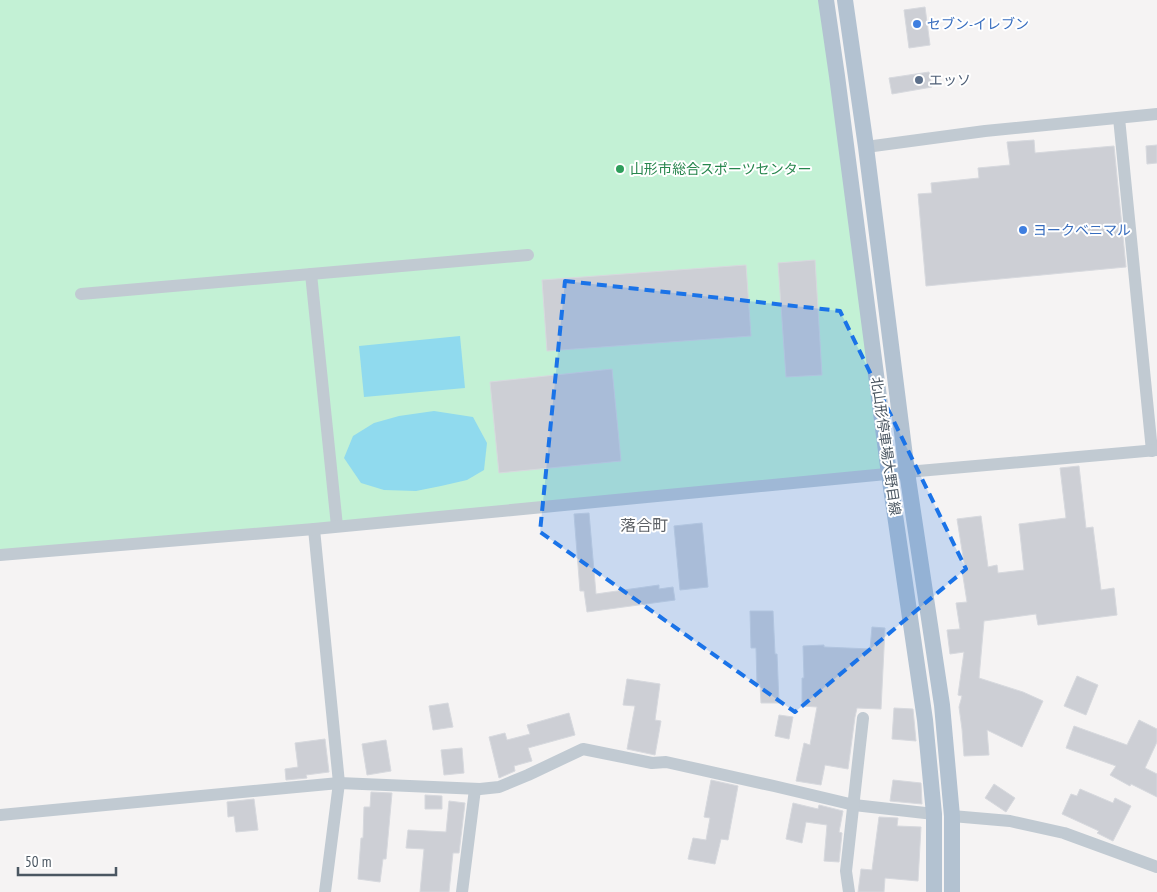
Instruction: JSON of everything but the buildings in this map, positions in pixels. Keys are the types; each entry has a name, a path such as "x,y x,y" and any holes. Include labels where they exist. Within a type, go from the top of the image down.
{"main road":[{"name":"北山形停車場大野目線","path":"826,0 889,474 925,720 934,814 934,892"},
{"name":"北山形停車場大野目線","path":"845,0 866,147 907,472 942,705 952,816 952,892"}],"street":[{"path":"866,147 986,131 1157,114"},
{"path":"0,555 314,529 1154,450 1119,118"},
{"path":"81,294 528,254"},
{"path":"310,274 337,526"},
{"path":"314,529 338,783 325,892"},
{"path":"849,892 846,871 863,718"},
{"path":"0,815 338,783 475,789 499,787 583,749 652,763 666,762 854,805 934,814"},
{"path":"462,892 475,789"},
{"path":"952,816 1010,821 1064,833 1157,867"}],"highlighted area":[{"path":"565,281 840,311 966,569 795,712 540,532"}],"green space":[{"name":"山形市総合スポーツセンター","path":"0,0 826,0 889,474 0,555"}],"water":[{"path":"460,336 465,388 364,397 359,346"},
{"path":"434,411 473,417 487,443 484,470 467,480 416,491 384,490 361,483 344,458 353,436 374,423 399,416"}],"place":[{"name":"セブン-イレブン","path":"917,24"},
{"name":"エッソ","path":"919,80"},
{"name":"山形市総合スポーツセンター","path":"620,169"},
{"name":"ヨークベニマル","path":"1023,230"}],"district":[{"name":"落合町","path":"644,525"}]}
